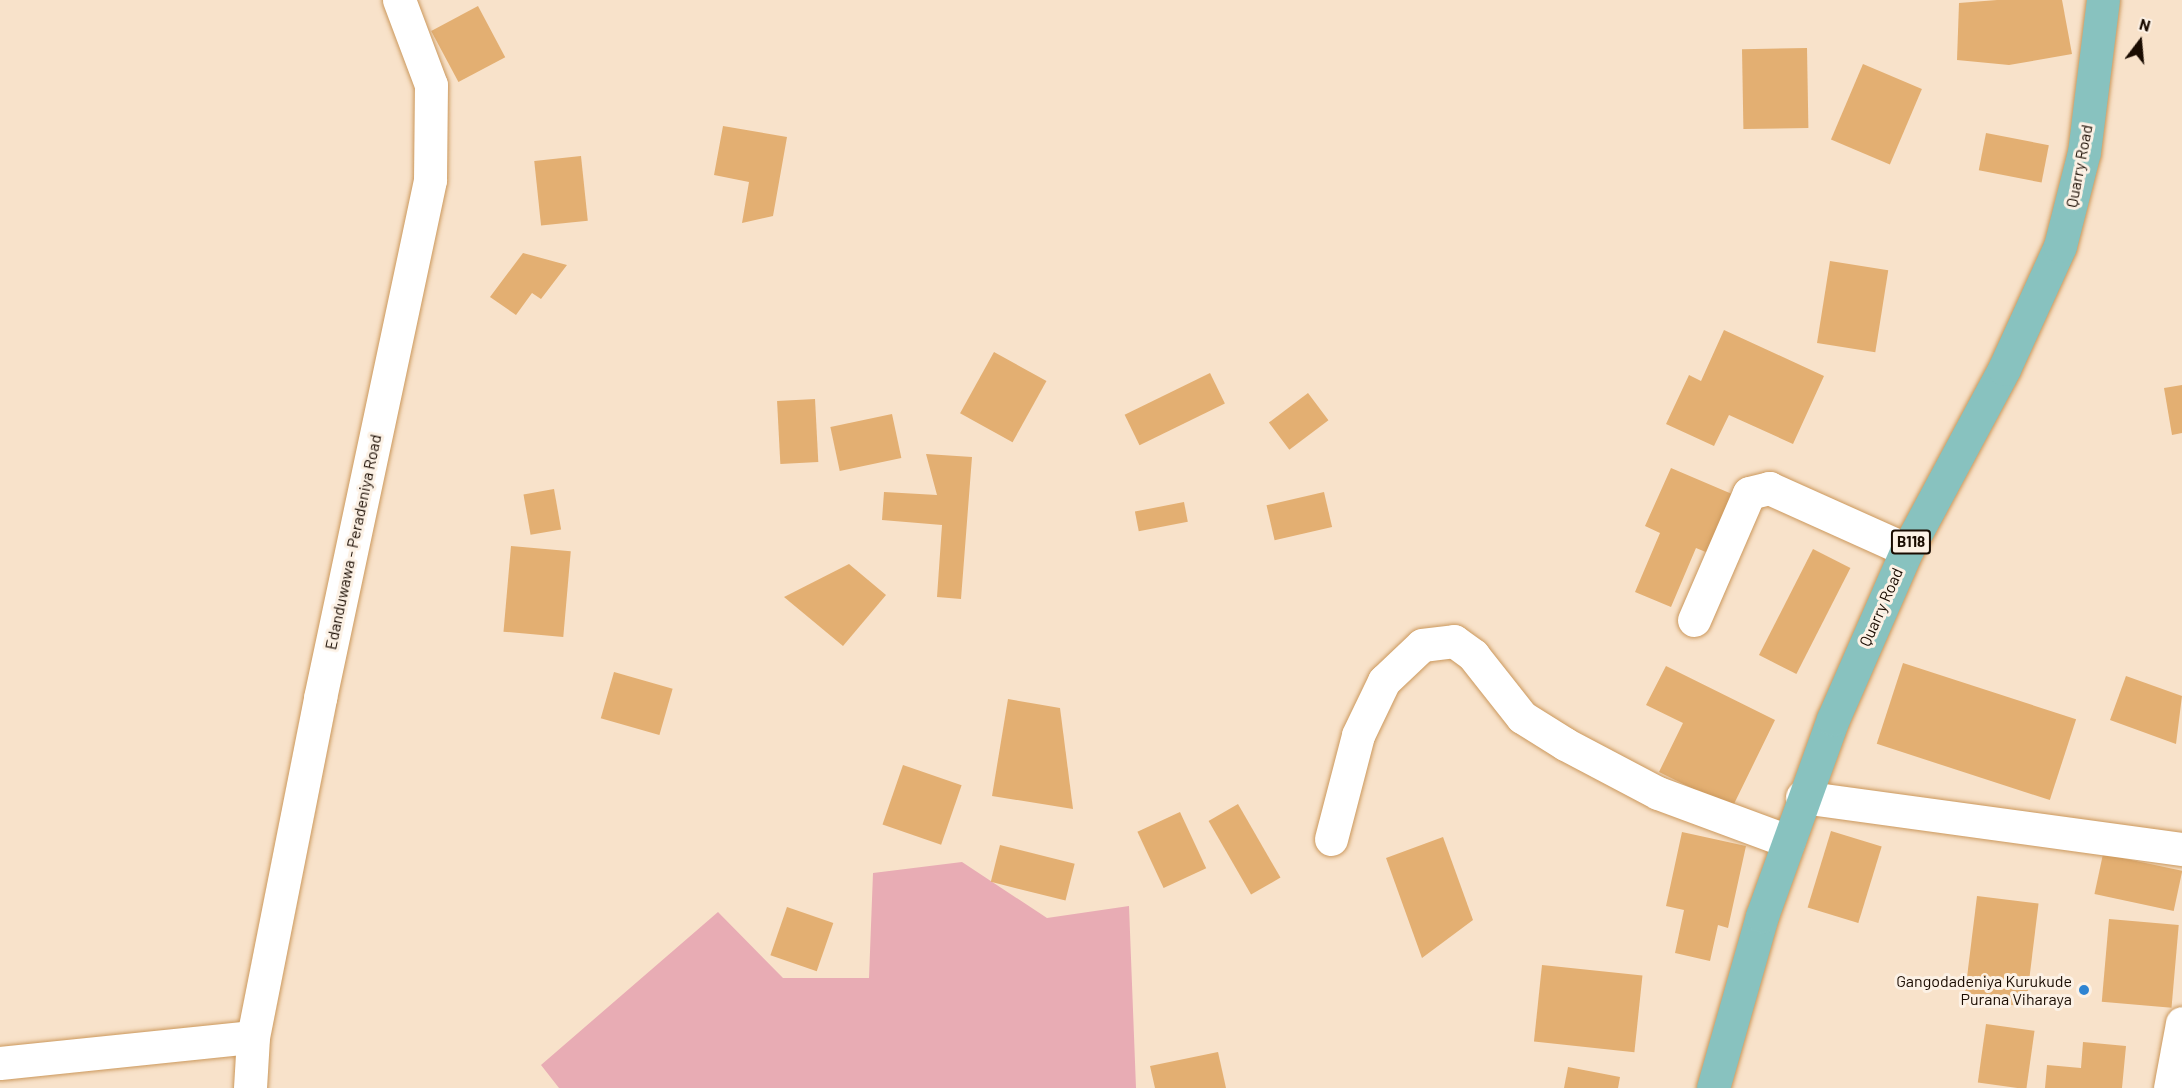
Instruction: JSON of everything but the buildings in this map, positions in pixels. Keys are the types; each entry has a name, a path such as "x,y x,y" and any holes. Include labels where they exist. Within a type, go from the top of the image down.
{"main road":[{"name":"Quarry Road","path":"1713,1088 1802,797 1907,550 2004,369 2060,246 2084,152 2103,0"}],"street":[{"name":"Edanduwawa - Peradeniya Road","path":"250,1088 254,1037 430,180 431,85 399,0"},
{"path":"1694,620 1749,494 1769,488 1907,550"},
{"path":"1331,839 1358,735 1384,681 1422,645 1454,641 1473,655 1522,717 1565,744 1658,793 1788,841"},
{"path":"1802,797 2182,849"},
{"path":"2170,1088 2182,1023"},
{"path":"0,1063 254,1037"}],"shaded area":[{"path":"962,862 1047,918 1129,906 1136,1088 559,1088 541,1065 718,912 783,978 869,978 873,873"}],"place":[{"name":"Gangodadeniya Kurukude Purana Viharaya","path":"2084,990"}]}
